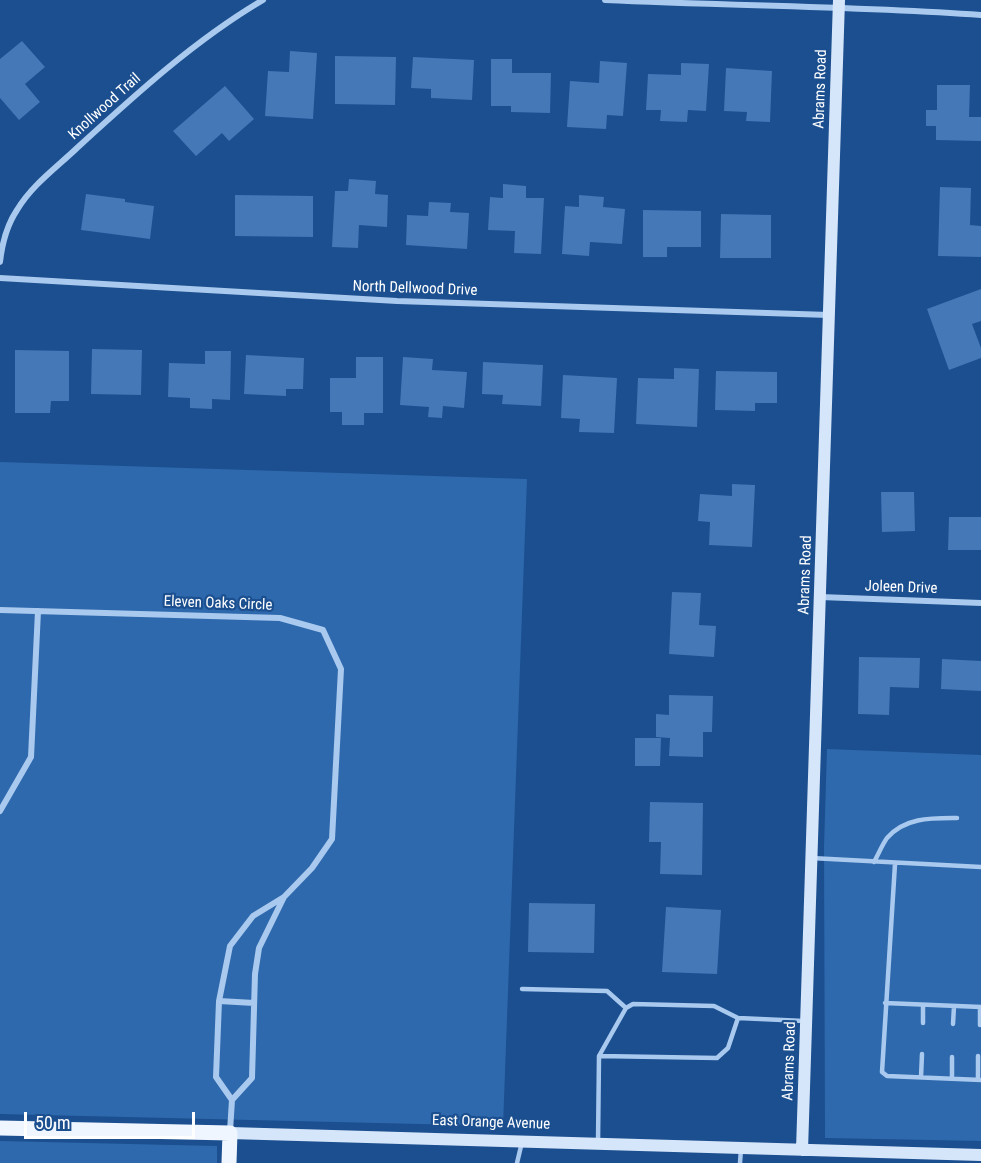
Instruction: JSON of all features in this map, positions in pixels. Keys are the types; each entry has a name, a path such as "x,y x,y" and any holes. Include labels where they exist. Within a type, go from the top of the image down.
{"main road":[{"name":"East Orange Avenue","path":"0,1128 230,1134"},
{"path":"229,1163 230,1134"}],"street":[{"name":"Knollwood Trail","path":"0,262 7,231 17,210 41,180 135,94 234,18 263,0"},
{"path":"605,0 715,6 839,4 981,15"},
{"name":"Abrams Road","path":"802,1150 839,4"},
{"name":"North Dellwood Drive","path":"0,278 397,301 829,315"},
{"name":"Joleen Drive","path":"820,597 981,603"},
{"name":"Eleven Oaks Circle","path":"0,610 280,618 323,630 341,669 332,839 312,868 284,897 253,916 230,946 219,1001 216,1077 232,1100 252,1078 255,974 259,948 284,897"},
{"path":"0,811 31,757 38,611"},
{"path":"219,1001 254,1003"},
{"path":"230,1134 232,1100"},
{"name":"East Orange Avenue","path":"230,1134 981,1155"}],"lane":[{"path":"873,862 887,838 901,827 928,818 957,818"},
{"path":"812,858 981,867"},
{"path":"895,864 882,1072 887,1076 979,1080 978,1056"},
{"path":"522,989 607,991 626,1008"},
{"path":"885,1003 981,1007 980,1025"},
{"path":"598,1144 599,1056 626,1008 633,1004 714,1006 738,1018 806,1021"},
{"path":"923,1005 923,1023"},
{"path":"953,1024 954,1006"},
{"path":"599,1056 717,1058 728,1048 738,1018"},
{"path":"921,1077 922,1054"},
{"path":"952,1057 952,1078"},
{"path":"517,1163 522,1142"},
{"path":"740,1163 741,1149"}],"shaded area":[{"path":"0,462 527,479 503,1126 0,1114"},
{"path":"827,749 981,755 981,1141 825,1138 824,847"},
{"path":"0,1141 217,1146 217,1163 0,1163"}],"building":[{"path":"22,41 45,67 25,84 40,102 19,120 0,98 0,59"},
{"path":"290,51 317,53 313,119 265,116 268,71 289,72"},
{"path":"335,56 396,57 395,105 335,104"},
{"path":"413,57 474,60 472,100 431,98 431,89 411,88"},
{"path":"491,59 512,59 512,73 551,73 550,113 511,112 511,106 491,106"},
{"path":"600,61 627,63 623,116 607,115 606,129 567,127 570,81 599,83"},
{"path":"681,63 709,64 706,111 688,110 687,122 660,121 661,110 646,110 648,74 681,75"},
{"path":"726,68 772,71 770,122 746,121 747,112 724,111"},
{"path":"937,85 970,85 969,117 981,117 981,141 936,140 936,126 926,126 926,110 937,110"},
{"path":"225,86 254,119 229,141 222,133 196,156 173,131"},
{"path":"349,179 376,181 375,194 388,195 387,227 359,225 358,248 332,247 335,191 348,191"},
{"path":"503,184 526,186 526,198 544,198 541,254 514,253 515,231 488,230 490,197 503,198"},
{"path":"940,187 971,188 970,225 981,226 981,257 938,256"},
{"path":"86,194 125,199 125,202 154,206 150,239 81,230"},
{"path":"235,195 313,196 313,237 235,236"},
{"path":"579,195 604,197 603,207 625,209 622,244 590,242 589,256 562,254 565,206 579,207"},
{"path":"429,202 451,203 450,212 469,213 467,249 406,245 407,215 428,216"},
{"path":"643,210 701,211 701,247 667,247 667,257 643,257"},
{"path":"721,214 771,215 771,258 720,258"},
{"path":"981,289 981,321 972,324 981,348 981,358 949,370 927,309"},
{"path":"92,349 142,350 141,395 91,394"},
{"path":"15,350 69,351 69,401 51,401 50,413 15,413"},
{"path":"205,351 231,351 230,400 212,399 212,409 190,408 190,398 168,397 169,363 205,364"},
{"path":"246,355 304,358 303,389 286,389 286,396 244,394"},
{"path":"356,357 383,357 383,413 364,413 364,425 342,425 342,412 330,412 330,378 356,378"},
{"path":"403,357 433,359 432,370 467,372 464,408 443,406 442,418 428,417 429,407 400,405"},
{"path":"483,362 543,365 541,406 502,404 503,395 482,394"},
{"path":"674,368 699,369 697,427 636,424 638,378 674,379"},
{"path":"716,371 777,372 777,403 755,403 755,411 715,410"},
{"path":"563,375 617,378 614,433 579,432 580,419 561,418"},
{"path":"732,484 755,485 752,547 709,545 710,522 698,521 700,494 732,496"},
{"path":"881,492 914,492 915,531 882,532"},
{"path":"949,517 981,517 981,550 948,550"},
{"path":"672,592 701,593 699,625 716,626 714,657 669,654"},
{"path":"859,657 920,658 919,688 890,687 889,715 858,714"},
{"path":"942,659 981,661 981,691 941,689"},
{"path":"669,695 713,696 712,732 703,732 703,757 669,756 670,738 656,737 656,714 669,715"},
{"path":"635,738 661,738 660,766 635,766"},
{"path":"650,802 703,803 702,875 660,874 661,842 649,842"},
{"path":"529,903 595,904 594,953 528,952"},
{"path":"666,907 721,910 717,974 662,972"}]}
